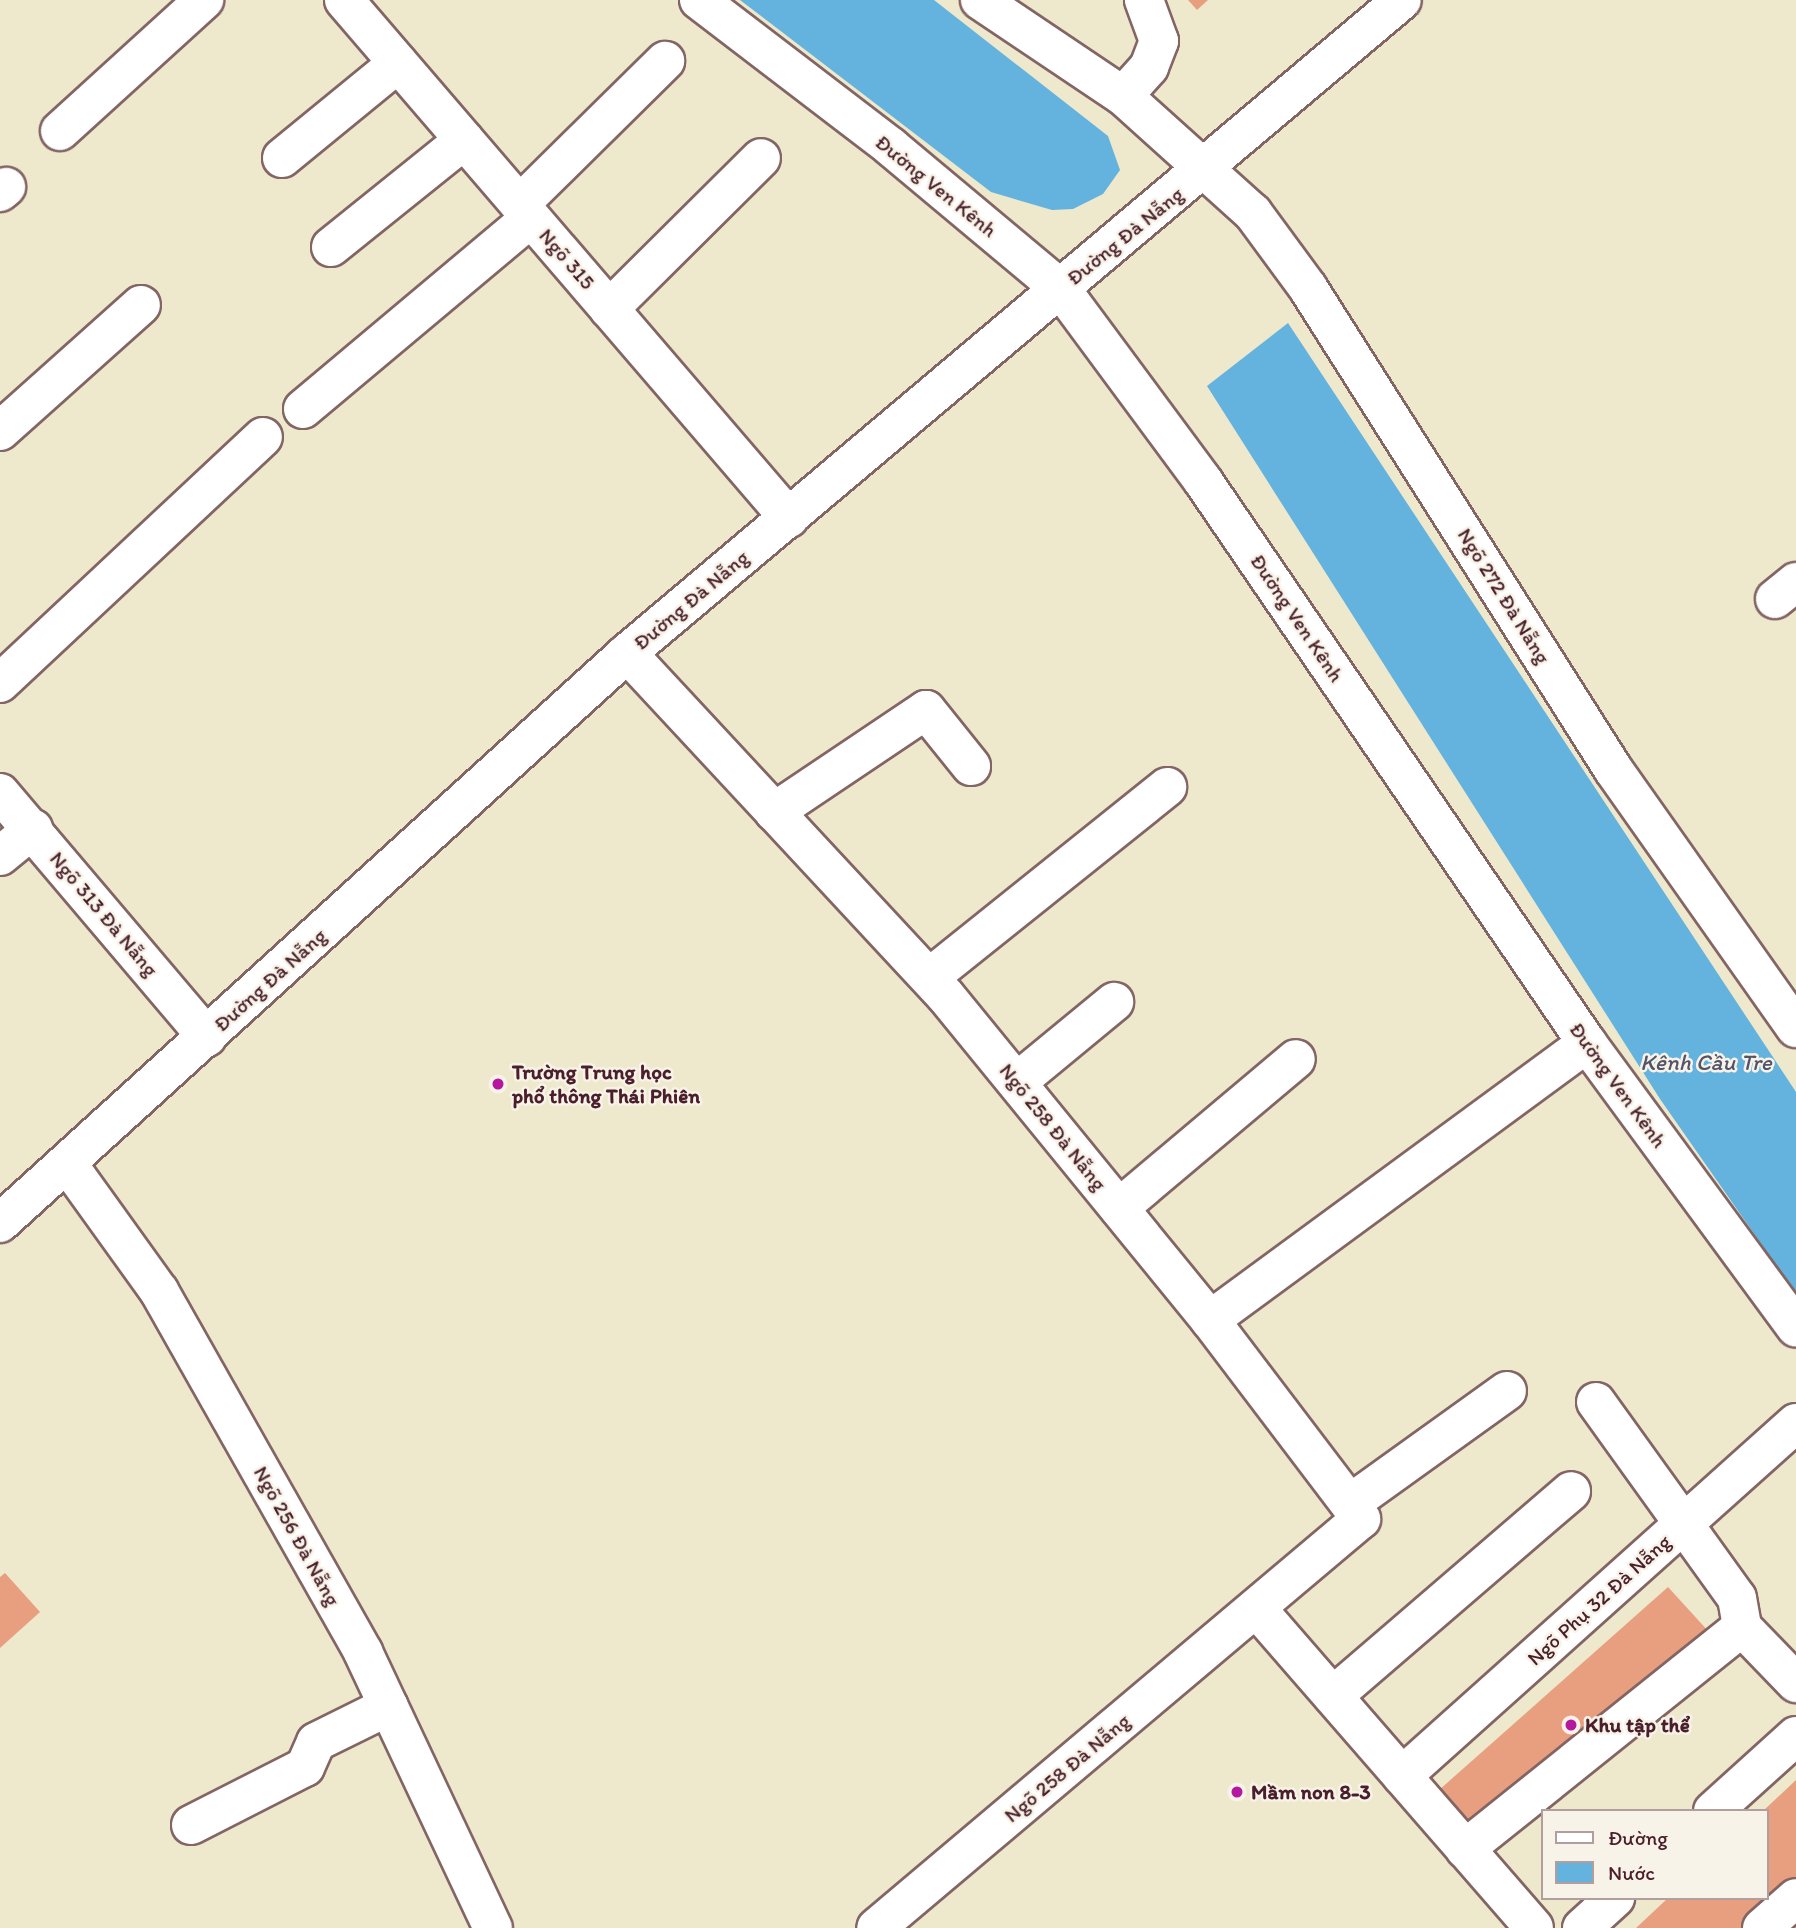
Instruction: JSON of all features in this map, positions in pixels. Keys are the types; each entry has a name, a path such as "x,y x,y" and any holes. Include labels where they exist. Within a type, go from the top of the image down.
{"main road":[{"path":"60,131 204,0"},
{"name":"Ngõ 315","path":"344,0 789,518"},
{"name":"Đường Ven Kênh","path":"699,0 891,147 1064,286 1203,481 1587,1043 1796,1328"},
{"name":"Ngõ 272 Đà Nẵng","path":"980,0 1123,96 1253,213 1308,288 1613,769 1796,1028"},
{"path":"1123,96 1149,66 1159,41 1144,0"},
{"name":"Đường Đà Nẵng","path":"0,1223 627,653 1204,171 1402,0"},
{"path":"303,409 525,211 665,61"},
{"path":"282,158 398,63"},
{"path":"331,247 464,139"},
{"path":"609,309 761,158"},
{"path":"0,431 141,306"},
{"path":"0,683 263,437"},
{"name":"Ngõ 258 Đà Nẵng","path":"627,653 930,977 1210,1320 1361,1519 876,1928"},
{"path":"774,811 926,710 971,766"},
{"path":"930,977 1167,787"},
{"name":"Ngõ 313 Đà Nẵng","path":"0,793 207,1037"},
{"path":"0,856 33,829"},
{"path":"1017,1082 1114,1002"},
{"path":"1210,1320 1587,1043"},
{"path":"1119,1208 1296,1059"},
{"name":"Ngõ 256 Đà Nẵng","path":"67,1163 159,1291 357,1640 493,1928"},
{"path":"1351,1503 1507,1391"},
{"path":"1596,1402 1737,1598 1742,1627 1796,1683"},
{"name":"Ngõ Phụ 32 Đà Nẵng","path":"1402,1776 1796,1423"},
{"path":"1333,1696 1571,1491"},
{"path":"1257,1609 1534,1928"},
{"path":"1465,1849 1742,1627"},
{"path":"191,1825 305,1767 317,1742 388,1706"},
{"path":"1715,1809 1796,1736"},
{"path":"1762,1928 1796,1898"},
{"path":"1582,1928 1613,1900"}],"water":[{"path":"740,0 934,0 1108,136 1120,170 1103,194 1073,209 1052,210 991,192"},
{"name":"Kênh Cầu Tre","path":"1288,323 1796,1092 1796,1294 1660,1099 1207,386"}],"building":[{"path":"1188,0 1208,0 1197,10"},
{"path":"5,1573 40,1612 0,1648 0,1577"},
{"name":"Khu tập thể","path":"1668,1587 1720,1644 1472,1864 1421,1806"},
{"path":"1796,1780 1796,1892 1757,1928 1636,1928 1666,1900 1768,1900 1768,1809 1765,1809"}],"place":[{"name":"Trường Trung học phổ thông Thái Phiên","path":"498,1084"},
{"name":"Khu tập thể","path":"1571,1725"},
{"name":"Mầm non 8-3","path":"1237,1792"}]}
